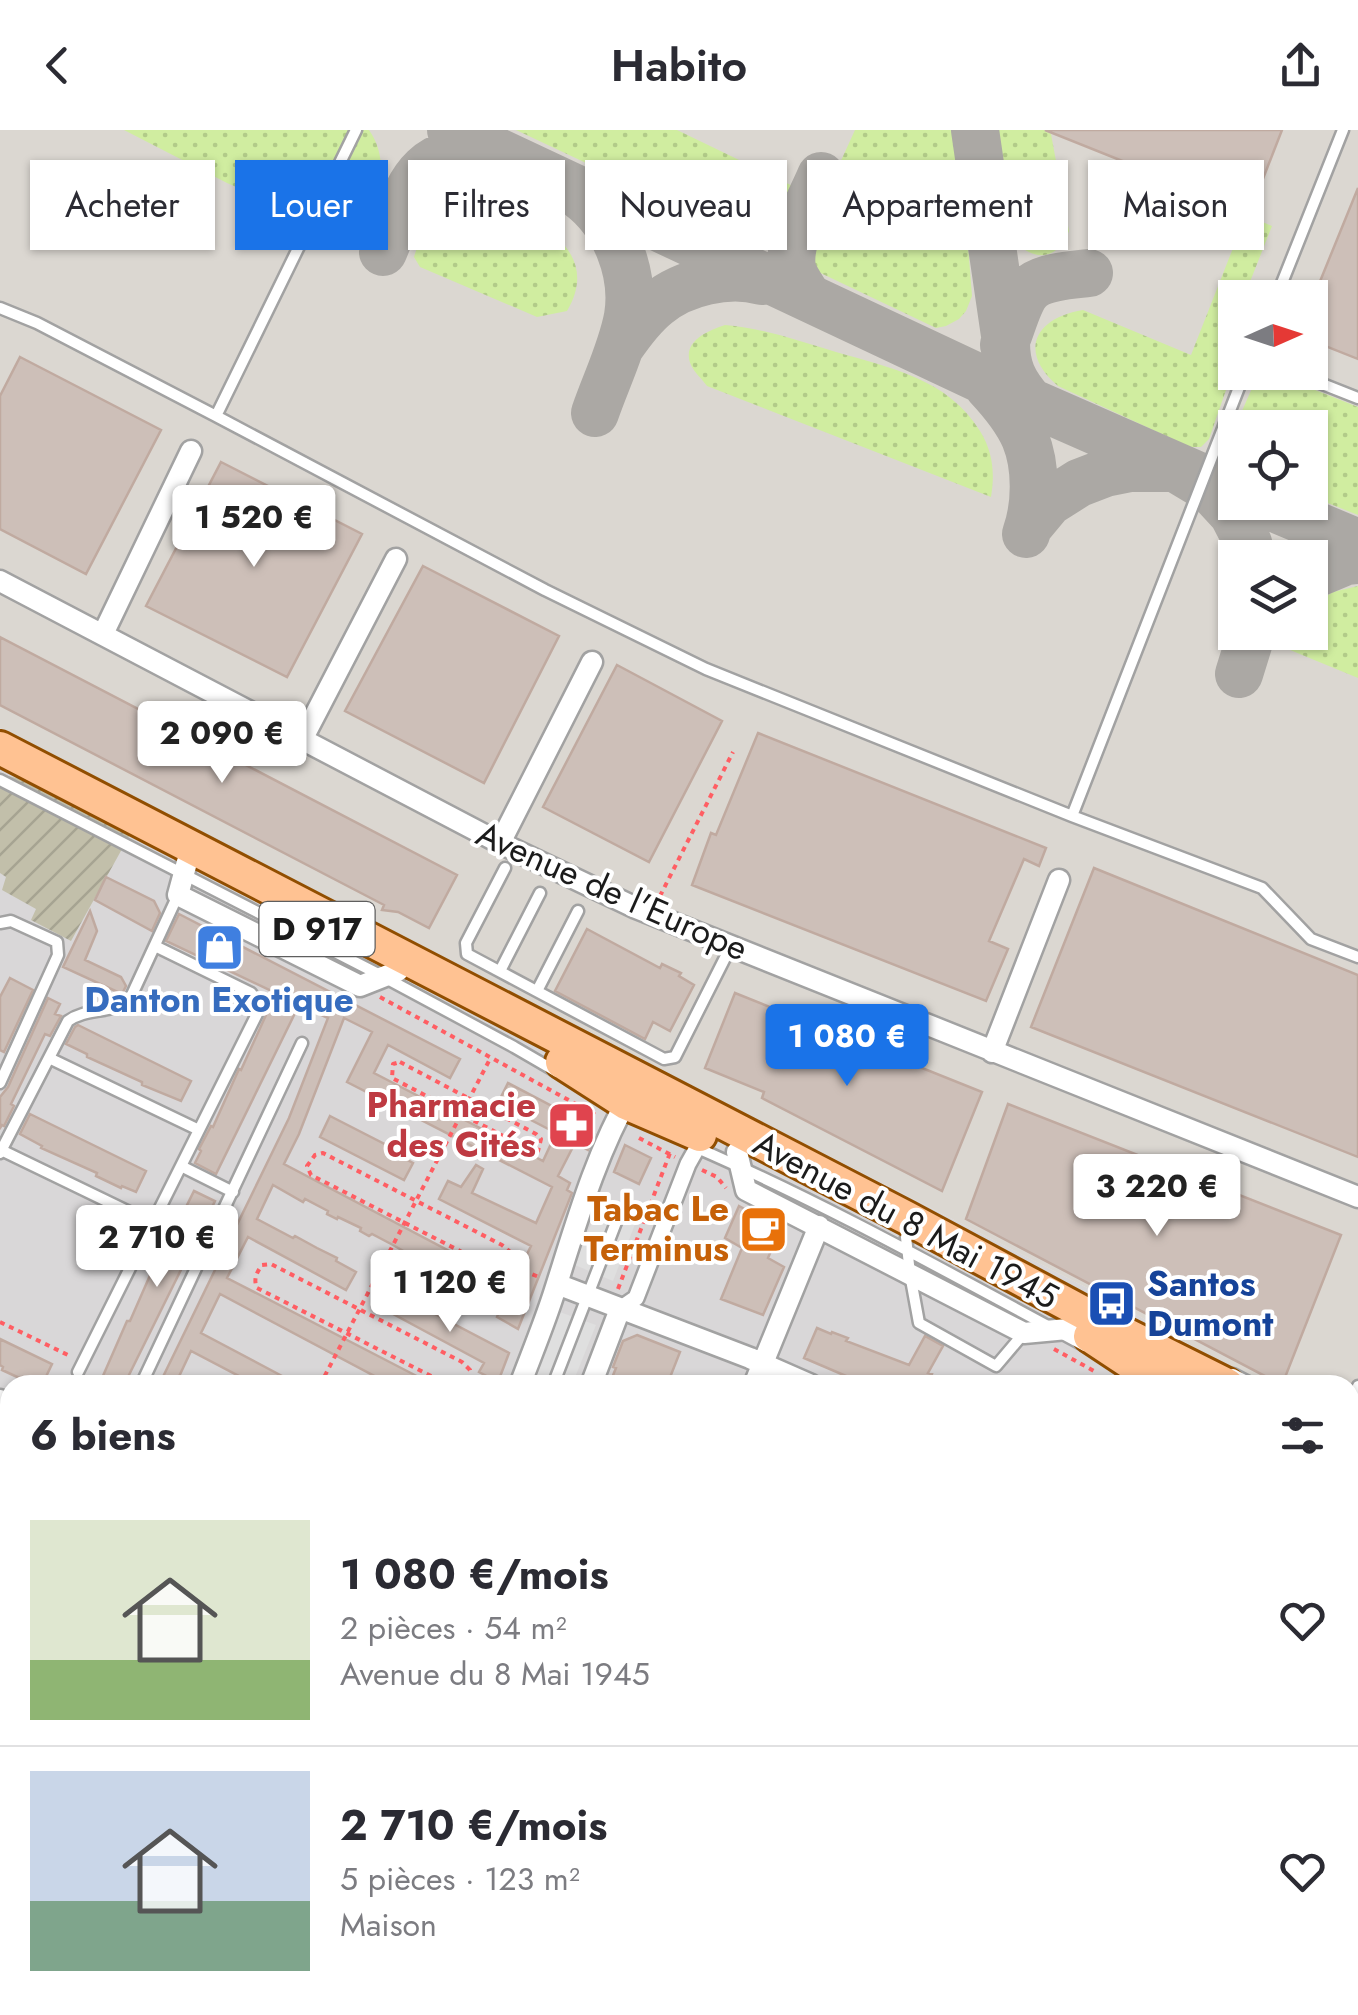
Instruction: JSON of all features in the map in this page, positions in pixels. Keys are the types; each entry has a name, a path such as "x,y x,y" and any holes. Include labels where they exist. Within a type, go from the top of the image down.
{"main road":[{"name":"Avenue du 8 Mai 1945","path":"0,748 635,1095 731,1165 907,1243 1066,1329 1169,1375"},
{"name":"Avenue du 8 Mai 1945","path":"0,769 183,878 524,1037 635,1095 907,1218 1095,1319 1172,1375"}],"street":[{"path":"103,634 191,451"},
{"path":"303,738 396,559"},
{"name":"Avenue de l'Europe","path":"0,581 500,843 651,914 1358,1196"},
{"path":"500,843 592,662"},
{"name":"Avenue du 8 Mai 1945","path":"183,878 360,986"},
{"path":"992,1052 1058,880"},
{"path":"360,986 390,974"},
{"path":"524,1375 566,1253 635,1095"},
{"path":"594,1375 616,1308 636,1298 697,1148"},
{"path":"731,1165 746,1190 1024,1333 1066,1329"},
{"path":"758,1375 819,1226"},
{"path":"557,1284 788,1375"}],"lane":[{"path":"216,416 356,130"},
{"path":"1283,280 1343,130"},
{"path":"0,308 656,645 1072,816 1262,888 1311,939 1358,957"},
{"path":"1328,386 1358,398"},
{"path":"1072,816 1238,390"},
{"path":"0,734 65,768"},
{"path":"0,780 183,878 130,1000 119,1008 77,1014 68,1020 1,1152 152,1223"},
{"path":"505,868 466,943 467,954 664,1059 675,1057 731,946"},
{"path":"500,971 540,893"},
{"path":"537,990 578,911"},
{"path":"0,923 10,920 57,942 59,948 0,1083"},
{"path":"81,1367 258,1012 252,994 154,946"},
{"path":"390,974 575,1082 635,1095 823,1160"},
{"path":"491,988 604,1050 661,1131"},
{"path":"146,1375 302,1043"},
{"path":"48,1058 199,1130"},
{"path":"679,1140 731,1165"},
{"path":"181,1166 234,1192"},
{"path":"557,1375 620,1212"},
{"path":"907,1243 919,1323 996,1366 1024,1333"},
{"path":"1121,1319 1234,1375"},
{"path":"1066,1329 1129,1375"}],"path":[{"path":"651,914 733,752"},
{"path":"360,986 490,1058 635,1095 670,1154 688,1164 731,1165"},
{"path":"325,1375 500,1039"},
{"path":"400,1062 469,1098 536,1134 542,1139 538,1151 532,1152 392,1078 393,1064 400,1062"},
{"path":"516,1268 515,1256 502,1245 323,1153 314,1155 306,1166 312,1174 505,1274 516,1268 557,1284"},
{"path":"616,1308 670,1154"},
{"path":"430,1375 257,1288 256,1272 262,1265 270,1264 462,1362 470,1375"},
{"path":"0,1322 81,1367"},
{"path":"1024,1333 1102,1375"}],"shaded area":[{"path":"0,130 1358,130 1358,1375 1247,1375 1109,1299 0,728"},
{"path":"0,728 1109,1299 1247,1375 0,1375"},
{"path":"0,774 49,786 132,831 71,941 31,920 36,909 2,890 6,877 0,873"},
{"path":"601,1199 639,1214 613,1281 575,1265"},
{"path":"557,1311 596,1325 576,1375 533,1375"}],"green space":[{"path":"124,130 369,130 380,160 235,160 235,186 215,177 215,160 182,160"},
{"path":"516,130 677,130 739,160 585,160"},
{"path":"855,130 953,130 957,160 841,160"},
{"path":"989,130 1044,130 1051,134 1056,160 993,160"},
{"path":"787,183 803,191 787,221"},
{"path":"1264,223 1272,226 1264,246"},
{"path":"565,246 576,266 575,295 567,311 537,317 420,267 414,257 416,250 565,250"},
{"path":"810,250 968,250 972,296 959,319 936,328 810,268"},
{"path":"1025,250 1056,250 1044,255"},
{"path":"1232,250 1263,250 1251,280 1220,280"},
{"path":"1218,286 1218,390 1226,390 1209,439 1201,447 1190,447 1058,386 1038,361 1035,349 1037,338 1053,320 1083,310 1191,355"},
{"path":"725,325 767,332 877,364 935,387 967,413 980,431 992,463 991,497 707,386 691,365 690,350 704,334"},
{"path":"1251,390 1315,390 1358,407 1358,515 1328,503 1328,410 1242,410"},
{"path":"1358,586 1358,678 1290,650 1328,650 1328,595"}],"building":[{"path":"1045,130 1282,130 1264,176 1264,160 1120,160"},
{"path":"1358,188 1358,359 1328,347 1328,280 1321,280"},
{"path":"20,357 161,430 86,574 0,529 0,396"},
{"path":"221,462 362,534 287,677 146,606"},
{"path":"423,566 559,636 484,783 345,711"},
{"path":"0,637 457,875 429,928 398,912 382,910 384,905 0,705"},
{"path":"617,665 722,721 649,862 543,807"},
{"path":"758,733 1046,848 1039,866 1024,859 989,941 1008,949 986,1001 692,885 711,833 716,835"},
{"path":"1094,868 1358,975 1358,1157 1031,1027"},
{"path":"106,877 154,901 160,913 152,931 95,900"},
{"path":"90,911 97,931 85,960 121,977 126,986 122,994 63,967"},
{"path":"179,914 460,1059 450,1078 388,1045 374,1073 543,1161 556,1133 498,1103 508,1083 592,1127 594,1134 588,1150 575,1143 558,1176 570,1183 567,1190 572,1193 518,1329 497,1317 502,1305 480,1294 481,1291 273,1185 257,1219 337,1258 336,1261 356,1272 346,1290 248,1237 227,1278 415,1375 372,1375 220,1294 201,1333 280,1375 237,1375 191,1351 180,1375 164,1375 289,1118 328,1018 299,1005 216,1174 195,1163 199,1149 276,993 166,941","holes":["344,1018 372,1032 347,1082 552,1187 536,1223 472,1193 483,1169 476,1165 461,1187 448,1181 439,1199 531,1246 512,1284 284,1164"]},
{"path":"587,929 660,968 662,964 681,973 679,976 694,985 670,1031 653,1022 645,1039 555,991"},
{"path":"10,978 33,990 4,1052 0,1050 0,997"},
{"path":"735,993 982,1092 942,1191 762,1098 764,1092 705,1068"},
{"path":"48,998 60,1004 55,1014 61,1016 50,1036 45,1034 11,1104 14,1106 0,1128 0,1097"},
{"path":"78,1025 191,1081 181,1101 66,1044"},
{"path":"1008,1104 1341,1235 1286,1375 1263,1375 966,1219"},
{"path":"30,1114 146,1171 136,1192 96,1176 97,1173 41,1148 20,1134"},
{"path":"330,1116 402,1153 400,1156 413,1163 404,1180 320,1137"},
{"path":"625,1145 651,1158 639,1184 614,1172"},
{"path":"194,1191 215,1201 129,1375 103,1375 155,1264"},
{"path":"739,1206 776,1226 778,1234 768,1258 784,1267 763,1315 721,1299 742,1248 725,1238"},
{"path":"391,1291 509,1353 501,1375 479,1372 484,1363 382,1308"},
{"path":"817,1328 909,1365 925,1336 943,1346 928,1373 932,1375 844,1375 804,1358"},
{"path":"637,1335 680,1352 671,1375 613,1375 623,1341"},
{"path":"0,1339 52,1364 47,1375 13,1375 0,1365"}],"taxiway":[{"path":"451,130 1030,402 1218,485"},
{"path":"975,130 1007,360 1015,381 1030,402"},
{"path":"383,252 408,191 430,164 467,151 494,150"},
{"path":"580,196 612,234 628,283 625,328 595,413"},
{"path":"807,208 791,257 793,271 807,296"},
{"path":"1004,345 1019,305 1033,286 1052,278 1089,273"},
{"path":"620,347 652,309 680,290 721,279 762,281"},
{"path":"988,386 1013,417 1029,449 1034,486 1026,534"},
{"path":"1029,526 1049,502 1079,483 1130,468 1175,468 1210,489 1233,514 1246,540"},
{"path":"1303,520 1358,543"},
{"path":"1328,568 1358,560"},
{"path":"1239,674 1246,650"}],"place":[{"name":"Danton Exotique","path":"219,948"},
{"name":"Pharmacie des Cités","path":"571,1125"},
{"name":"Tabac Le Terminus","path":"764,1229"},
{"name":"Santos Dumont","path":"1112,1304"}]}
